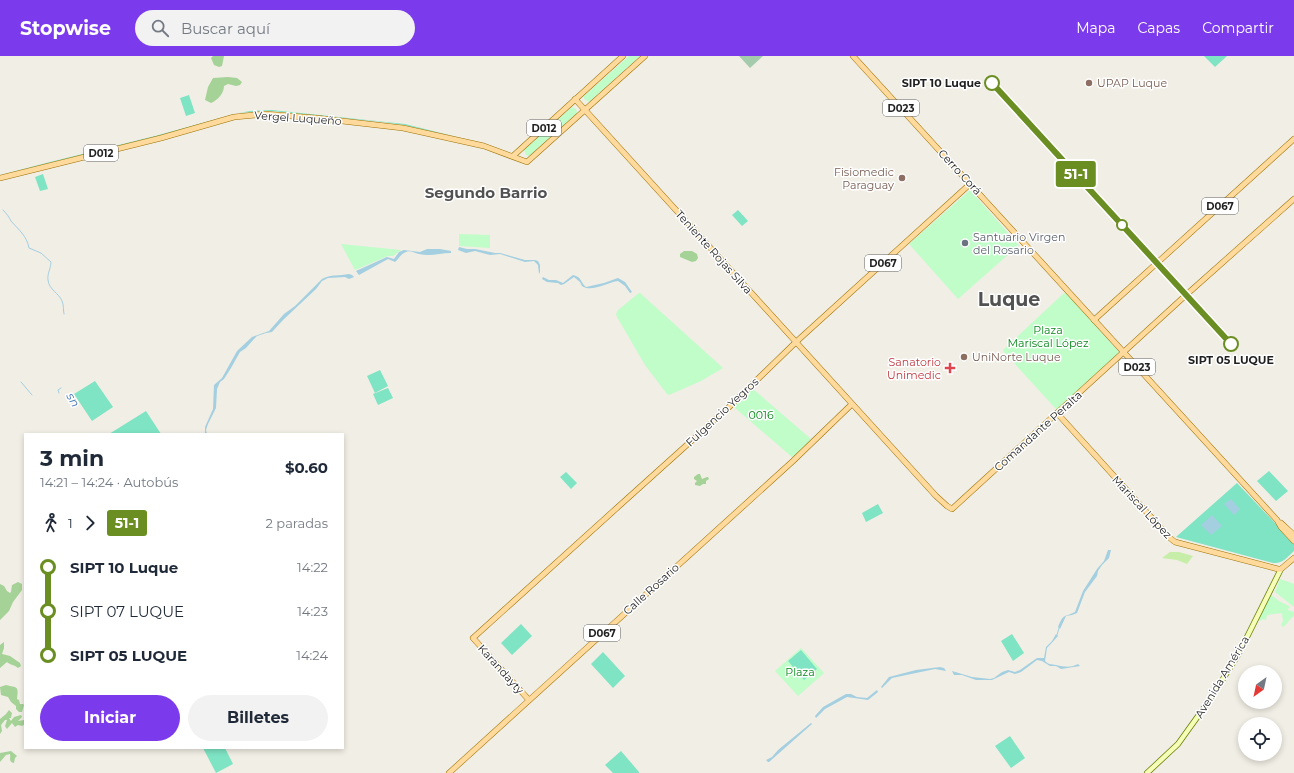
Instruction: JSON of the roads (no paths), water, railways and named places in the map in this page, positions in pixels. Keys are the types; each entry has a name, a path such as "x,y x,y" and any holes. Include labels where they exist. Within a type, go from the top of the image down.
{"main road":[{"name":"D012","path":"513,156 623,56"},
{"name":"D012","path":"585,110 645,56"},
{"name":"Cerro Corá","path":"853,56 1094,320"},
{"name":"Teniente Rojas Silva","path":"575,99 936,496 952,509"},
{"name":"Vergel Luqueño","path":"0,178 148,142 234,117 264,114 316,118 403,128 484,146 528,162 585,110"},
{"name":"D067","path":"1094,320 1294,139"},
{"name":"Fulgencio Yegros","path":"473,638 729,407 796,342 970,184"},
{"name":"Comandante Peralta","path":"952,509 1294,199"},
{"name":"D023","path":"1094,320 1277,520 1294,535"},
{"name":"Calle Rosario","path":"449,773 787,466 852,404"},
{"name":"Mariscal López","path":"1057,413 1172,540 1178,543 1251,563 1281,569"},
{"name":"D023","path":"1277,520 1281,527 1294,541"},
{"path":"1281,569 1294,558"},
{"name":"Avenida América","path":"1147,773 1178,744 1211,698 1238,655 1281,569"},
{"name":"Karandayty","path":"473,638 529,700"}],"water":[{"path":"459,247 500,253 525,260 535,260 538,261 540,265 540,272 539,274 538,265 534,261 525,262 500,254 490,255 475,251 466,253 458,250"},
{"path":"427,249 440,249 451,251 451,253 423,255 408,251 395,262 388,259 359,275 356,271 387,257 394,259 399,252 404,250 420,252"},
{"path":"349,274 354,277 349,279 345,277 328,278 322,281 316,289 272,332 257,336 240,352 224,379 220,382 217,389 216,408 208,424 207,433 205,433 205,427 213,409 214,385 222,378 237,351 252,337 269,331 284,314 295,306 322,279"},
{"path":"573,275 579,278 586,287 618,278 625,282 632,292 630,293 625,286 618,281 595,288 586,288 582,286 574,277 561,285 558,283 547,282 542,279 543,277 563,283"},
{"path":"1231,499 1240,509 1234,515 1224,504"},
{"path":"1212,515 1222,526 1211,535 1201,525"},
{"path":"1108,550 1111,550 1109,558 1102,565 1097,576 1085,592 1077,613 1066,616 1075,612 1083,591 1104,561"},
{"path":"1066,616 1060,629 1058,627"},
{"path":"1056,634 1058,636 1047,648 1045,661 1049,664 1062,666 1070,667 1078,664 1080,666 1061,669 1037,660 1021,672 1015,674 1009,672 992,680 976,680 962,675 954,675 952,671 972,677 990,679 1008,670 1015,672 1037,658 1044,658 1046,647"},
{"path":"940,667 944,668 946,671 935,669 892,678 882,688 881,687 889,677 916,670"},
{"path":"877,690 878,692 868,700 847,697 825,709 816,718 815,716 823,707 846,694 867,698"},
{"path":"811,723 812,724 769,762 766,760 772,757 778,750"}],"waterway":[{"path":"3,210 24,236 29,248 41,253 51,262 48,280 52,289 62,301 64,314"},
{"path":"21,382 32,395"},
{"name":"sn","path":"59,393 58,390 61,388"},
{"path":"1057,635 1059,628"}],"place":[{"name":"SIPT 10 Luque","path":"992,83"},
{"name":"UPAP Luque","path":"1089,83"},
{"name":"Fisiomedic Paraguay","path":"902,178"},
{"name":"Santuario Virgen del Rosario","path":"965,243"},
{"name":"SIPT 05 LUQUE","path":"1231,344"},
{"name":"UniNorte Luque","path":"964,357"},
{"name":"Sanatorio Unimedic","path":"950,368"}],"district":[{"name":"Segundo Barrio","path":"486,193"},
{"name":"Luque","path":"1009,299"}],"park label":[{"name":"Plaza Mariscal López","path":"1048,336"},
{"name":"0016","path":"761,415"},
{"name":"Plaza","path":"800,672"}]}
